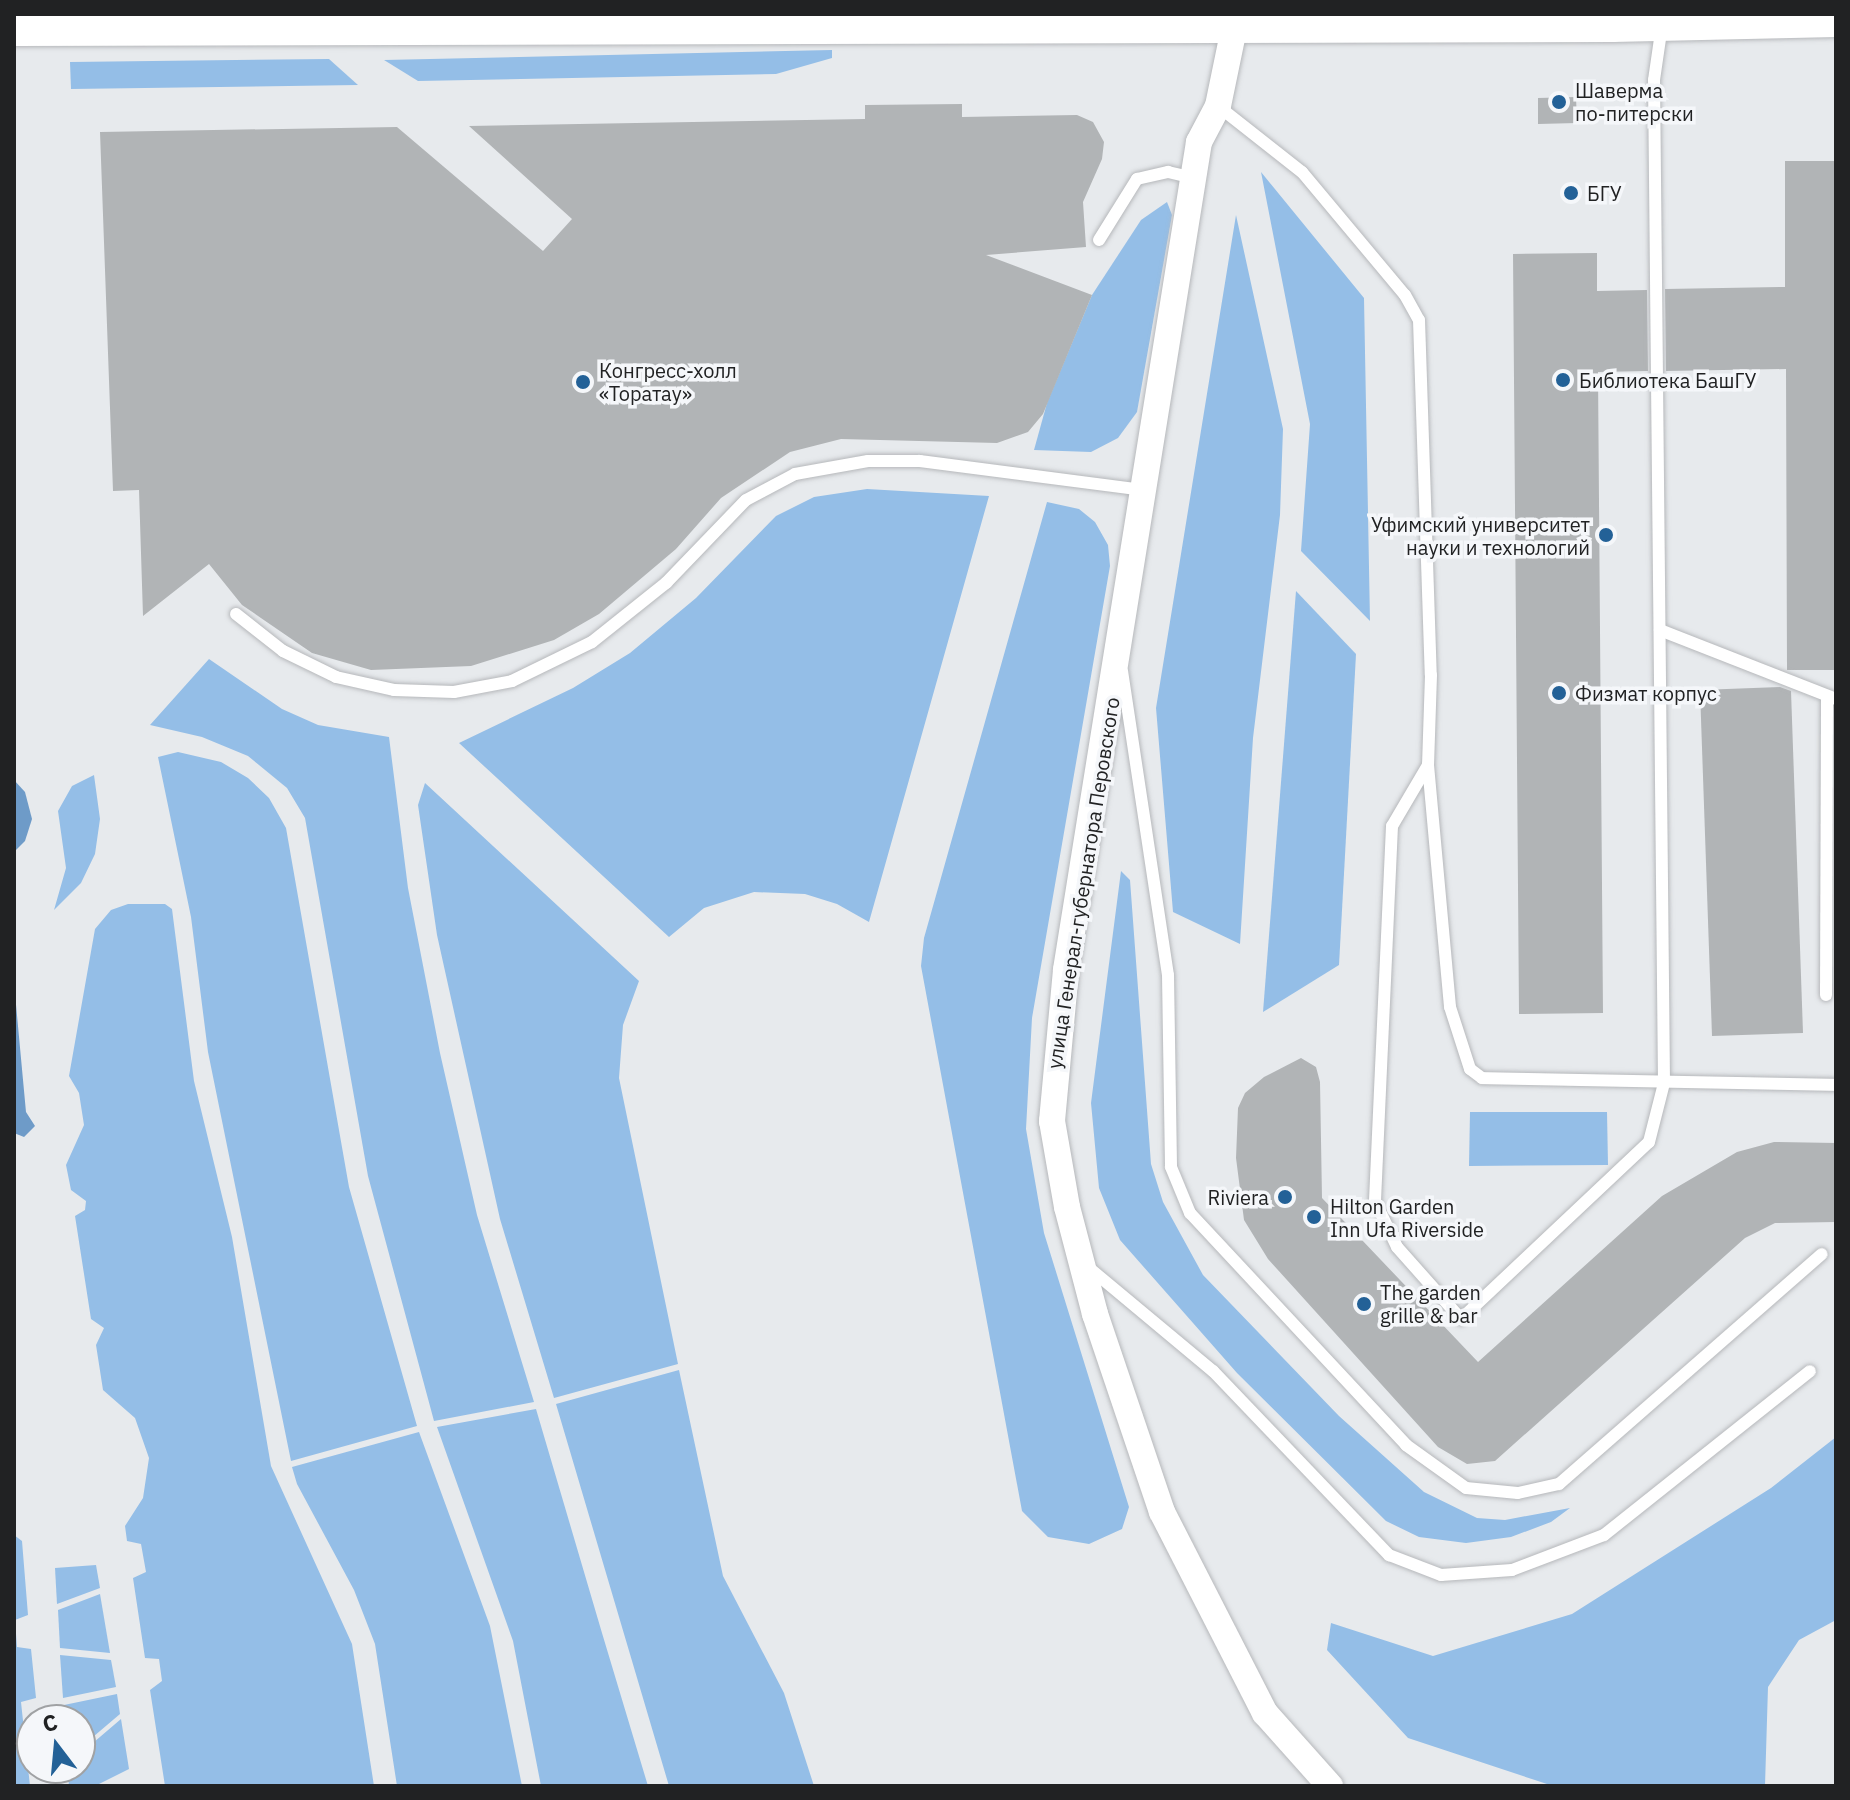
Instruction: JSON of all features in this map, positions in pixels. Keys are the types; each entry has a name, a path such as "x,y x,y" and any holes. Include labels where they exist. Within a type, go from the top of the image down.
{"main road":[{"path":"14,28 1234,19 1662,22 1836,19"}],"street":[{"name":"улица Генерал-губернатора Перовского","path":"1234,19 1218,106 1199,142 1119,656 1066,970 1053,1080 1056,1153 1082,1263 1134,1439 1188,1568 1265,1713 1330,1786"}],"lane":[{"path":"1428,765 1392,826 1375,1201 1397,1247 1461,1319 1649,1142 1664,1083 1654,80 1662,22"},
{"path":"1218,106 1302,172 1405,295 1419,320 1431,675 1428,765 1450,1007 1470,1069 1482,1078 1836,1085"},
{"path":"1099,240 1137,179 1168,172 1193,178"},
{"path":"236,614 283,651 336,677 394,690 454,692 512,681 592,642 666,583 746,500 795,474 868,461 920,461 1144,490"},
{"path":"1660,630 1832,697 1826,995"},
{"path":"1119,656 1168,975 1171,1167 1190,1213 1406,1445 1466,1488 1518,1493 1559,1484 1822,1254"},
{"path":"1082,1263 1213,1371 1389,1555 1441,1575 1512,1570 1604,1535 1810,1371"}],"shaded area":[{"path":"832,50 832,58 776,74 418,81 384,60"},
{"path":"329,59 358,85 71,89 70,62"},
{"path":"1261,172 1364,298 1370,621 1301,551 1310,424"},
{"path":"1167,202 1172,215 1137,412 1118,438 1091,452 1034,450 1047,403 1092,295 1141,220"},
{"path":"1236,215 1283,429 1280,515 1253,738 1240,944 1173,912 1156,708"},
{"path":"867,489 989,496 869,922 837,904 805,894 754,892 704,908 669,937 459,743 573,688 630,653 696,598 776,516 814,497"},
{"path":"1047,502 1079,509 1095,522 1108,545 1110,566 1032,1018 1026,1129 1044,1233 1129,1507 1122,1529 1089,1544 1048,1537 1022,1511 921,966 924,938"},
{"path":"1296,591 1356,654 1339,965 1263,1012"},
{"path":"209,659 282,709 318,725 389,737 408,888 440,1053 477,1215 534,1402 434,1421 368,1176 305,818 287,788 248,756 202,737 150,725"},
{"path":"178,752 221,762 248,778 269,798 286,828 349,1187 417,1426 291,1461 208,1052 191,917 158,757"},
{"path":"94,775 100,819 95,854 81,883 54,910 66,868 58,811 72,786"},
{"path":"14,780 25,792 32,819 25,841 14,852"},
{"path":"425,783 639,981 623,1025 619,1078 678,1364 554,1398 500,1219 437,935 418,805"},
{"path":"1121,871 1130,880 1151,1164 1163,1202 1203,1275 1339,1416 1424,1492 1477,1518 1505,1520 1570,1508 1551,1522 1511,1537 1466,1543 1419,1537 1386,1521 1237,1373 1120,1240 1099,1188 1091,1103"},
{"path":"128,904 165,904 172,909 194,1081 232,1237 271,1466 352,1644 374,1786 165,1786 150,1690 162,1681 159,1659 145,1658 133,1578 146,1572 141,1544 127,1541 125,1526 143,1498 149,1458 135,1418 103,1390 96,1345 104,1328 91,1319 75,1216 85,1210 86,1201 71,1190 66,1165 84,1125 79,1093 69,1076 95,929 111,910"},
{"path":"14,983 26,1112 35,1126 24,1137 14,1133"},
{"path":"1470,1112 1607,1112 1608,1165 1469,1166"},
{"path":"679,1370 723,1576 784,1693 814,1786 669,1786 556,1404"},
{"path":"536,1409 648,1786 541,1786 513,1641 437,1427"},
{"path":"419,1432 490,1626 522,1786 397,1786 375,1644 354,1590 297,1484 292,1467"},
{"path":"1836,1437 1836,1620 1799,1640 1768,1687 1765,1786 1553,1786 1408,1738 1327,1650 1331,1623 1433,1656 1572,1614 1771,1488"},
{"path":"14,1535 22,1541 28,1615 15,1620 17,1647 31,1649 36,1698 16,1704 16,1784 30,1786 14,1786"},
{"path":"96,1565 100,1588 57,1604 55,1568"},
{"path":"100,1594 110,1653 60,1648 58,1610"},
{"path":"60,1655 111,1660 116,1687 63,1698"},
{"path":"117,1694 120,1714 96,1734 96,1704 69,1704"},
{"path":"121,1719 129,1769 95,1786 69,1786 96,1784 96,1740"}],"building":[{"path":"1576,97 1577,123 1538,124 1538,98"},
{"name":"Конгресс-холл «Торатау»","path":"962,104 962,117 1077,115 1093,122 1104,142 1102,159 1083,202 1086,247 986,255 1092,295 1043,414 1028,432 997,443 841,439 790,452 721,498 676,549 599,614 554,640 471,666 371,670 312,653 242,605 209,564 143,616 139,490 113,491 100,132 397,127 543,251 572,219 469,126 865,119 865,105"},
{"path":"1785,161 1836,161 1836,670 1787,670 1786,369 1666,371 1665,289 1785,287"},
{"name":"Физмат корпус","path":"1597,253 1597,291 1647,290 1648,371 1598,372 1603,1013 1519,1014 1513,254"},
{"path":"1780,687 1791,691 1803,1033 1712,1036 1700,690"},
{"path":"1301,1058 1316,1067 1320,1082 1322,1198 1478,1362 1662,1196 1737,1152 1774,1142 1836,1143 1836,1222 1775,1223 1745,1238 1495,1461 1467,1464 1438,1447 1268,1259 1244,1220 1236,1158 1238,1108 1245,1093 1264,1077"}],"place":[{"name":"Шаверма по-питерски","path":"1559,102"},
{"name":"БГУ","path":"1571,193"},
{"name":"Библиотека БашГУ","path":"1563,380"},
{"name":"Конгресс-холл «Торатау»","path":"583,382"},
{"name":"Уфимский университет науки и технологий","path":"1606,535"},
{"name":"Физмат корпус","path":"1559,693"},
{"name":"Riviera","path":"1285,1197"},
{"name":"Hilton Garden Inn Ufa Riverside","path":"1314,1217"},
{"name":"The garden grille & bar","path":"1364,1304"}]}
